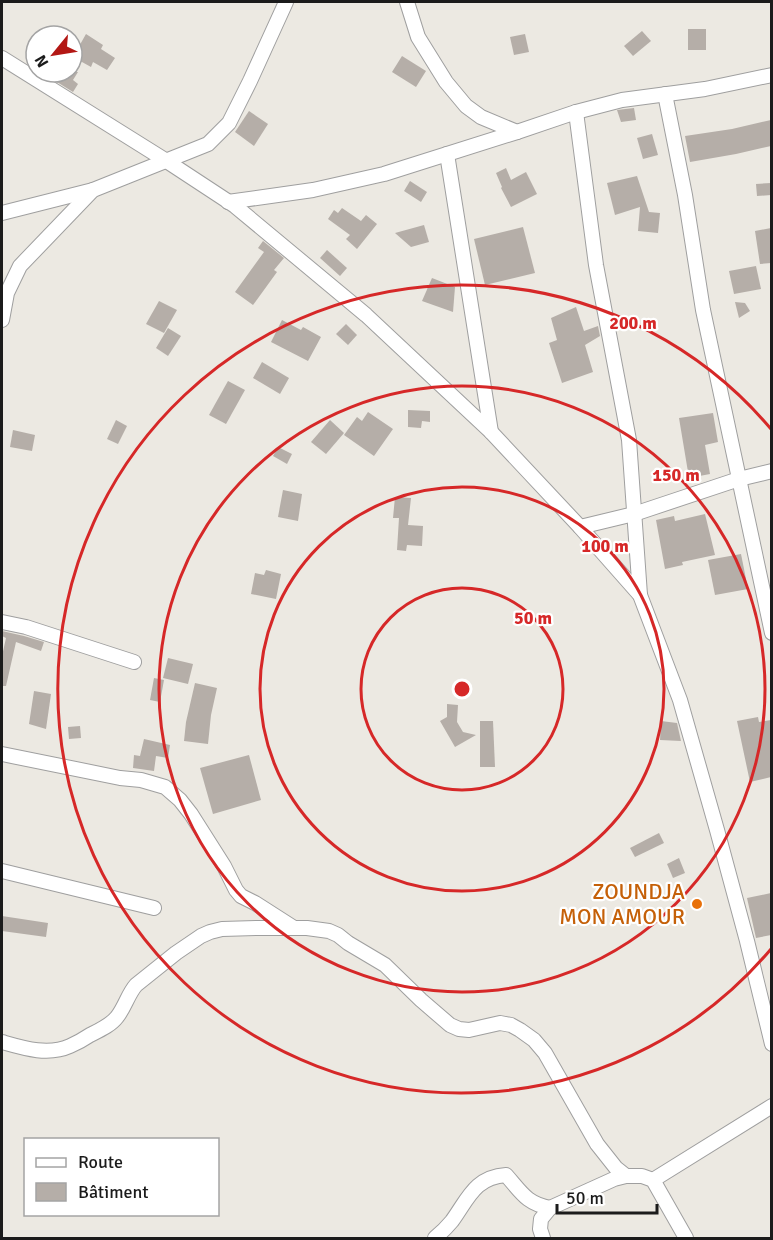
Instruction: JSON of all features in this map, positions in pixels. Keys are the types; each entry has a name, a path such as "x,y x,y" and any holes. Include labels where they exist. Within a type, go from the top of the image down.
{"street":[{"path":"2,213 93,190 208,144 229,123 286,2"},
{"path":"407,2 418,37 446,82 466,106 481,117 517,132"},
{"path":"2,58 228,202 366,315 491,432 640,595"},
{"path":"228,202 313,189 384,174 576,112 622,100 705,89 771,75"},
{"path":"665,94 685,195 703,310 771,624"},
{"path":"576,112 596,265 629,440 640,595 680,700 747,941 771,1044"},
{"path":"447,154 491,432"},
{"path":"2,320 8,293 20,266 93,190"},
{"path":"580,527 634,514 739,479 771,471"},
{"path":"2,622 26,627 134,662"},
{"path":"2,754 120,778 141,780 165,787 191,814 241,896 294,928"},
{"path":"2,871 154,908"},
{"path":"2,1042 46,1051 68,1047 108,1026 124,1007 136,985 201,936 210,932 222,929 294,928 329,931 385,965 450,1025 469,1030 500,1023 511,1025 534,1040 545,1053 597,1144 616,1168 626,1176"},
{"path":"653,1180 771,1106"},
{"path":"435,1239 452,1221 472,1191 483,1181 496,1176 506,1176 528,1200 538,1206 550,1208"},
{"path":"543,1239 540,1229 541,1219 550,1208 614,1179 642,1176 653,1180 686,1239"}],"building":[{"path":"688,29 706,29 706,50 688,50"},
{"path":"642,31 651,41 633,56 624,46"},
{"path":"86,34 103,45 101,49 115,58 107,70 93,62 91,67 84,63"},
{"path":"525,34 529,52 514,55 510,37"},
{"path":"402,56 426,71 416,87 392,72"},
{"path":"60,84 78,84 73,92"},
{"path":"634,108 636,120 621,122 617,110"},
{"path":"249,111 268,124 254,146 235,132"},
{"path":"771,120 771,146 690,162 685,136"},
{"path":"652,134 658,155 643,159 637,138"},
{"path":"506,168 511,180 526,172 537,194 511,207 496,173"},
{"path":"637,176 649,212 660,213 658,233 638,231 640,207 615,215 607,183"},
{"path":"410,181 427,192 421,202 404,191"},
{"path":"771,183 771,195 757,196 756,184"},
{"path":"342,208 361,221 366,215 377,224 357,249 346,239 350,235 328,219 334,210 338,213"},
{"path":"424,225 429,242 411,247 395,233"},
{"path":"523,227 535,273 485,285 474,239"},
{"path":"771,228 771,263 760,264 755,231"},
{"path":"263,241 284,258 274,270 277,272 253,305 235,292 264,252 258,248"},
{"path":"327,250 347,268 340,276 320,258"},
{"path":"756,266 761,289 734,294 729,271"},
{"path":"432,278 455,287 453,312 422,301"},
{"path":"159,301 177,310 164,333 146,324"},
{"path":"735,302 745,303 750,311 739,318"},
{"path":"576,307 584,331 598,326 600,336 585,345 593,372 562,383 549,343 557,340 551,318"},
{"path":"282,320 301,330 303,327 321,337 308,361 271,342"},
{"path":"346,324 357,335 348,345 336,334"},
{"path":"168,328 181,336 168,356 156,348"},
{"path":"262,362 289,378 280,394 253,378"},
{"path":"228,381 245,390 226,424 209,415"},
{"path":"408,410 430,411 430,422 422,421 421,428 408,427"},
{"path":"368,412 393,429 374,456 344,435 357,417 362,421"},
{"path":"713,413 718,442 705,445 710,474 689,478 679,418"},
{"path":"116,420 127,426 118,444 107,439"},
{"path":"330,420 344,433 326,454 311,442"},
{"path":"13,430 35,435 32,451 10,447"},
{"path":"278,447 292,454 287,464 273,456"},
{"path":"283,490 302,494 298,521 278,517"},
{"path":"395,497 411,498 408,525 423,526 422,546 407,545 406,551 397,550 399,518 393,518"},
{"path":"705,514 715,555 682,562 683,565 665,569 656,520 674,516 675,521"},
{"path":"741,554 748,589 715,595 708,560"},
{"path":"266,570 281,574 276,599 251,594 255,573 264,575"},
{"path":"2,631 44,642 41,651 16,642 6,686 2,686 2,656 6,638 2,636"},
{"path":"168,658 193,664 188,684 163,678"},
{"path":"154,678 164,680 160,702 150,700"},
{"path":"195,683 217,688 208,744 184,741"},
{"path":"34,691 51,694 46,729 29,724"},
{"path":"447,704 458,705 457,722 463,732 476,735 455,747 440,721 447,717"},
{"path":"758,717 759,722 771,720 771,777 750,782 737,721"},
{"path":"480,721 493,721 495,767 480,767"},
{"path":"661,721 677,723 681,741 660,740"},
{"path":"80,726 81,738 69,739 68,727"},
{"path":"144,739 170,745 168,758 156,756 154,771 133,768 134,755 140,756"},
{"path":"249,755 261,800 213,814 200,768"},
{"path":"659,833 664,843 635,857 630,848"},
{"path":"679,858 685,873 673,878 667,864"},
{"path":"771,893 771,935 756,938 747,898"},
{"path":"2,916 48,923 46,937 2,931"}],"place":[{"name":"ZOUNDJA MON AMOUR","path":"697,904"}]}
